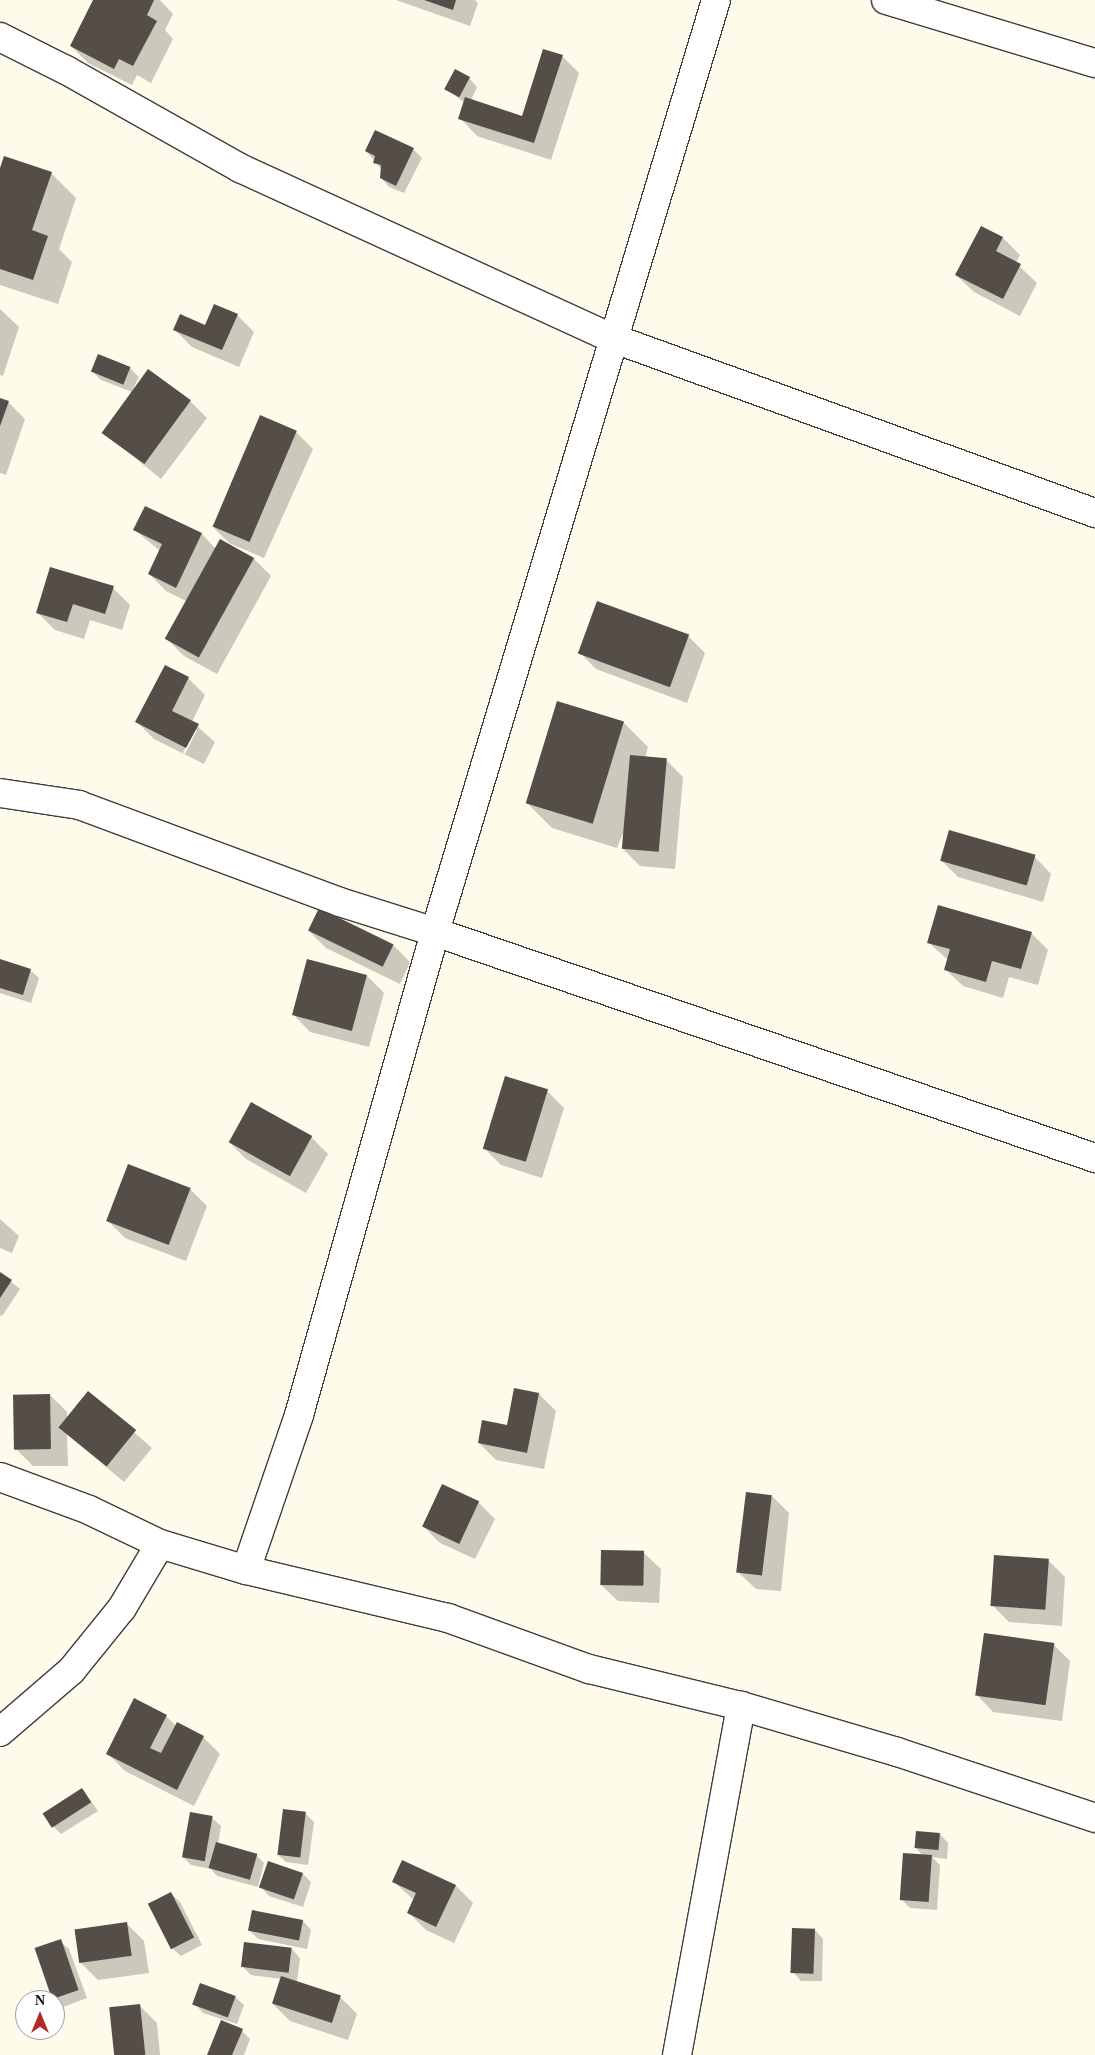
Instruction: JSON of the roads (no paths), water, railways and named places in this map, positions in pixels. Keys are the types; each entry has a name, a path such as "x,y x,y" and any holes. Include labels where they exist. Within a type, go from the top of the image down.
{"street":[{"path":"246,1570 299,1415 435,932 612,338 716,0"},
{"path":"886,0 1095,64"},
{"path":"0,37 66,70 240,168 612,338 1095,513"},
{"path":"0,793 79,805 340,902 435,932 1095,1158"},
{"path":"0,1477 89,1510 160,1544 246,1570 448,1618 589,1669 741,1706 897,1752 1095,1818"},
{"path":"0,1732 71,1671 122,1608 160,1544"},
{"path":"677,2055 741,1706"}]}
